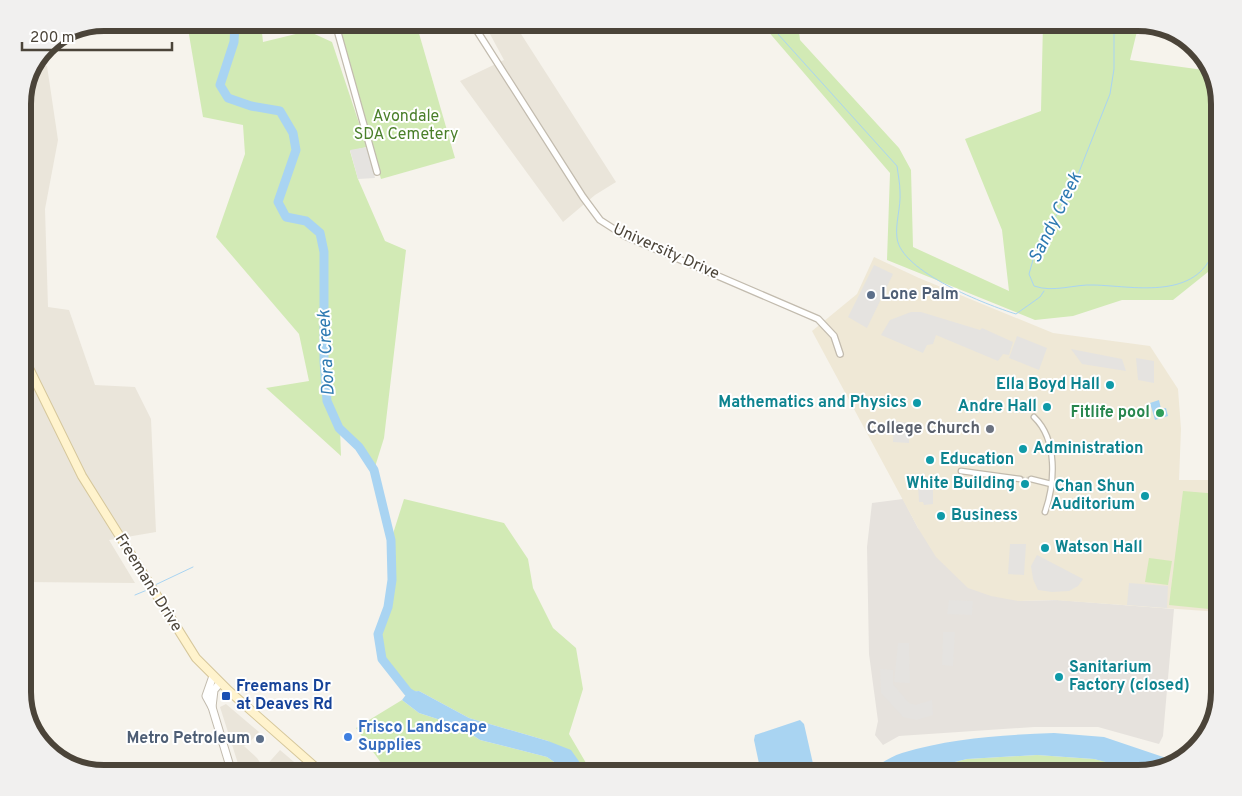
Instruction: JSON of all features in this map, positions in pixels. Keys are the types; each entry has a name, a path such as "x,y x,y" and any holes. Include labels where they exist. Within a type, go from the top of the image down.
{"main road":[{"name":"Freemans Drive","path":"31,372 82,476 196,658 220,683 312,765"}],"street":[{"path":"339,31 377,172"},
{"name":"University Drive","path":"478,31 552,150 600,220 624,236 818,319 834,336 840,354"},
{"path":"1034,417 1043,426 1050,445 1051,495 1045,512"},
{"path":"961,471 1020,479"},
{"path":"1031,479 1051,484"},
{"path":"213,676 206,696 212,707 229,765"},
{"path":"212,707 214,690 220,683"}],"shaded area":[{"path":"488,31 519,31 616,182 595,195 563,222 460,81 504,60"},
{"path":"43,66 47,66 58,140 45,209 48,307 69,310 95,385 135,387 151,419 156,532 109,540 135,583 31,582 31,100 34,86"},
{"path":"367,147 375,178 358,179 350,150"},
{"path":"874,257 919,278 1053,333 1150,346 1178,389 1181,429 1179,480 1211,480 1211,611 1054,600 1018,601 991,596 968,588 936,557 918,528 812,331 857,294"},
{"name":"Lone Palm","path":"874,265 893,274 867,328 848,317"},
{"path":"911,312 921,312 980,330 982,328 1013,342 1009,355 1003,354 998,361 936,335 933,344 927,345 923,353 881,335 890,320"},
{"path":"1017,336 1047,348 1039,370 1009,358"},
{"path":"1071,349 1122,359 1126,371 1082,364"},
{"path":"1136,358 1154,361 1154,383 1138,380"},
{"path":"894,421 909,423 909,443 893,442"},
{"path":"918,484 933,484 933,504 924,505 923,502 919,502"},
{"path":"903,499 918,528 1018,601 1058,600 1174,609 1163,736 1159,744 1098,727 1034,727 899,736 883,745 875,735 878,721 869,654 867,547 872,503"},
{"path":"1010,544 1026,544 1024,575 1008,574"},
{"path":"1037,555 1083,579 1078,586 1069,591 1052,592 1038,590 1033,579 1031,566"},
{"path":"1129,583 1168,586 1167,608 1127,605"},
{"path":"949,600 973,601 972,615 947,614"},
{"path":"943,632 955,632 953,666 942,665"},
{"path":"898,643 909,643 910,683 894,682"},
{"path":"880,669 893,670 893,684 909,703 916,705 932,700 933,715 917,720 903,717 881,693"},
{"path":"226,704 259,732 244,746 262,765 238,765 220,707"},
{"path":"280,750 298,765 267,765"}],"green space":[{"path":"188,31 262,31 263,42 308,31 332,42 367,147 350,151 358,179 385,241 406,250 384,438 374,470 359,447 340,429 341,456 266,388 309,381 299,334 216,237 245,154 243,125 203,117"},
{"name":"Avondale SDA Cemetery","path":"341,31 418,31 455,158 381,179"},
{"path":"768,31 799,31 800,40 899,148 911,170 913,247 1009,291 1002,230 965,139 1041,111 1043,31 1137,31 1130,60 1202,70 1207,81 1211,105 1211,270 1173,300 1122,300 1073,316 1035,320 887,260 890,173"},
{"path":"1183,491 1211,493 1211,609 1169,605"},
{"path":"404,499 504,523 528,559 533,588 553,628 576,648 583,689 569,734 587,765 580,765 548,741 469,718 419,691 408,692 382,659 378,634 388,607 392,580 391,540"},
{"path":"1149,558 1172,561 1168,585 1145,582"},
{"path":"402,700 419,713 459,726 480,740 547,757 558,765 463,765 458,762 436,763 435,765 383,765 356,728"},
{"path":"1037,755 1094,759 1108,762 1108,765 943,765 967,759"}],"water":[{"name":"Fitlife pool","path":"1159,400 1161,409 1166,408 1168,416 1155,420 1150,403"},
{"path":"419,691 469,718 548,741 571,750 582,765 558,765 547,757 480,740 459,726 419,713 402,700 408,692"},
{"path":"800,720 804,724 813,765 759,765 754,740 755,735"},
{"path":"1054,733 1104,737 1167,758 1152,763 1118,765 1094,759 1037,755 967,759 943,765 879,765 897,755 921,748 996,736"},
{"path":"458,762 463,765 435,765 436,763"}],"waterway":[{"name":"Dora Creek","path":"235,31 234,42 220,85 228,98 251,106 280,111 293,133 296,150 278,202 286,217 306,221 320,233 324,252 324,361 327,401 339,428 359,447 374,470 391,540 392,580 388,607 378,634 382,659 408,692 418,698"},
{"path":"775,31 897,166 900,186 897,238 902,251 913,263 929,275 967,295 1016,314 1040,297 1044,291"},
{"name":"Sandy Creek","path":"1114,31 1114,69 1110,94 1079,172 1033,260 1029,274 1034,286 1049,289 1086,285 1143,288 1176,285 1190,279 1203,269 1211,257"},
{"path":"155,585 193,567"},
{"path":"135,595 147,590"}],"tunnel":[{"path":"1020,479 1031,479"}],"place":[{"name":"Lone Palm","path":"871,295"},
{"name":"Ella Boyd Hall","path":"1110,385"},
{"name":"Mathematics and Physics","path":"917,403"},
{"name":"Andre Hall","path":"1047,407"},
{"name":"Fitlife pool","path":"1160,413"},
{"name":"College Church","path":"990,429"},
{"name":"Administration","path":"1023,449"},
{"name":"Education","path":"930,460"},
{"name":"White Building","path":"1025,484"},
{"name":"Chan Shun Auditorium","path":"1145,496"},
{"name":"Business","path":"941,516"},
{"name":"Watson Hall","path":"1045,548"},
{"name":"Sanitarium Factory (closed)","path":"1059,677"},
{"name":"Freemans Dr at Deaves Rd","path":"226,696"},
{"name":"Frisco Landscape Supplies","path":"348,737"},
{"name":"Metro Petroleum","path":"260,739"}]}
